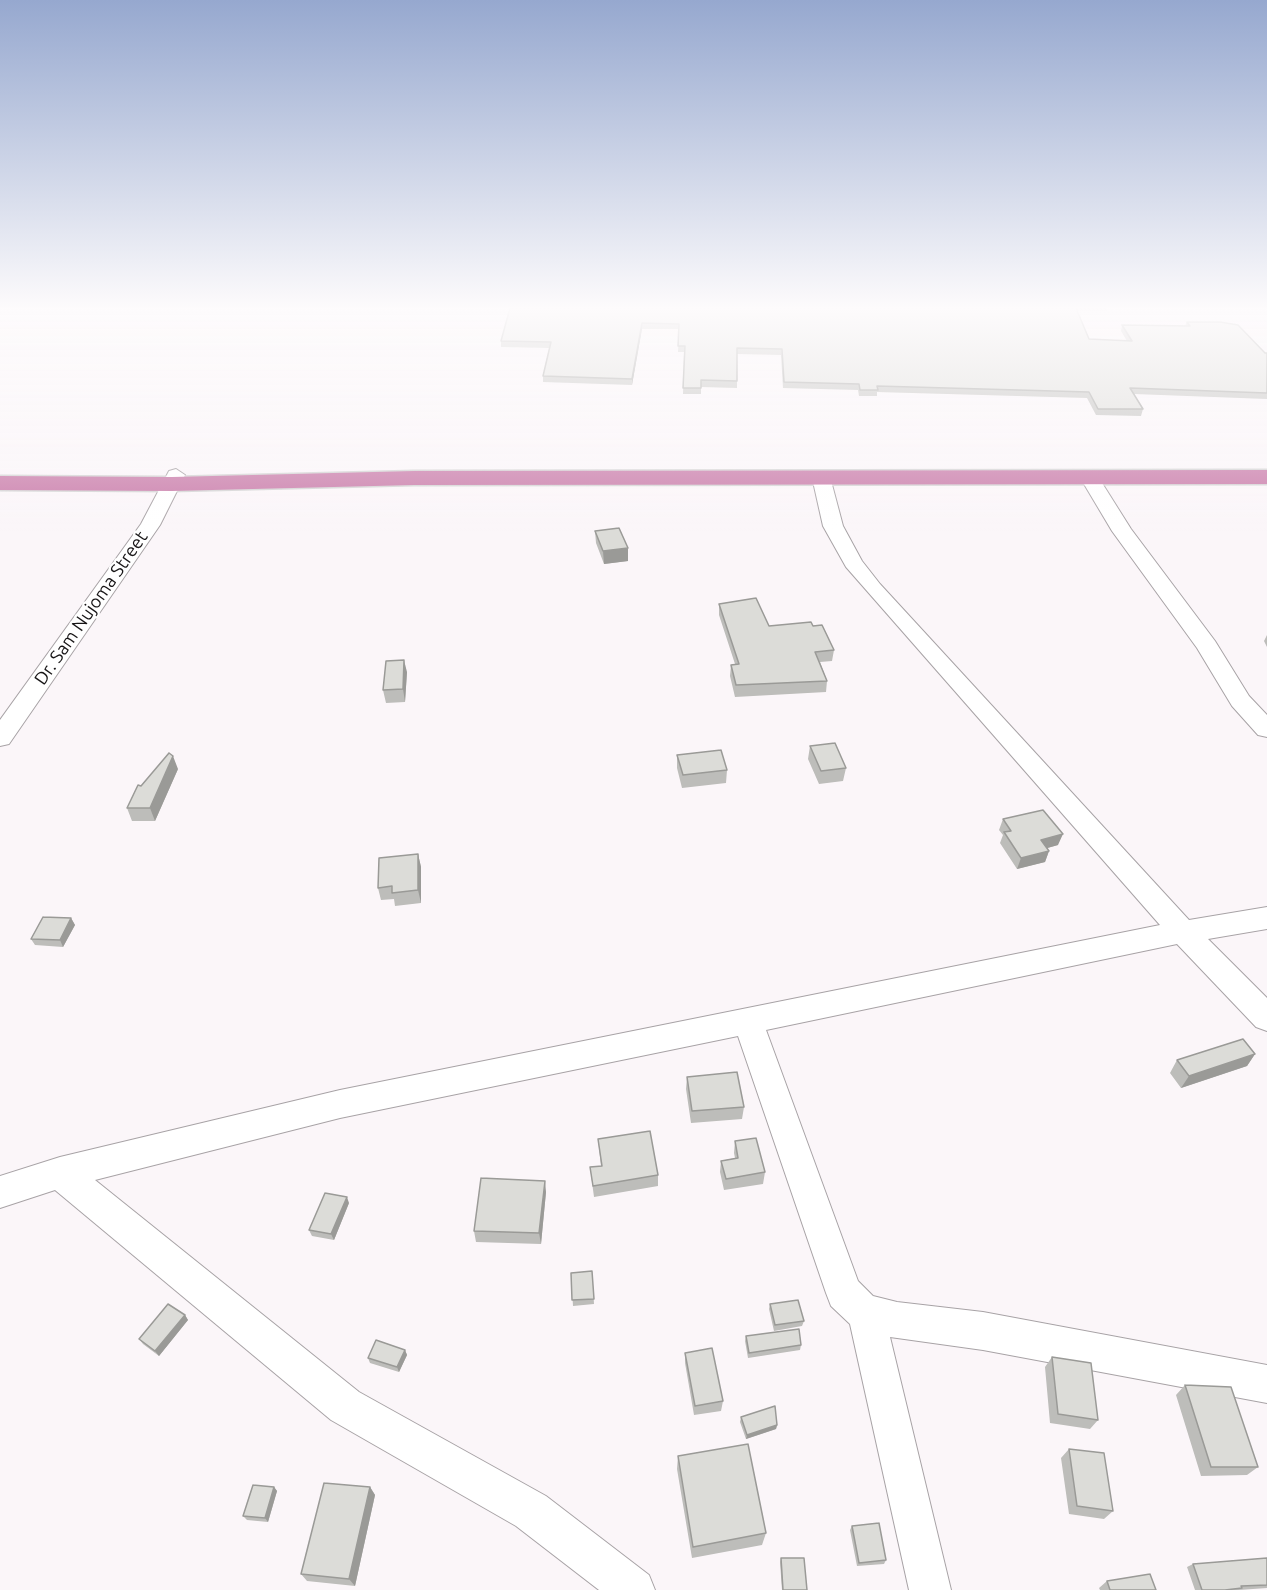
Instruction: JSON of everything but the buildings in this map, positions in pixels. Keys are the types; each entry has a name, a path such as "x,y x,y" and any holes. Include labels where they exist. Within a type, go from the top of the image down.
{"highway":[{"path":"0,476 174,480"},
{"path":"0,483 414,478 1267,477"}],"street":[{"path":"822,477 833,526 853,563 873,588 1183,932 1267,1018"},
{"path":"1090,479 1122,531 1207,646 1240,701 1267,729"},
{"name":"Dr. Sam Nujoma Street","path":"0,738 150,525 174,480"},
{"path":"0,1192 60,1173 340,1104 747,1019 1183,932 1267,918"},
{"path":"747,1019 844,1293 855,1306 866,1312 897,1320 983,1331 1267,1384"},
{"path":"60,1173 345,1406 531,1511 634,1590"},
{"path":"866,1312 930,1590"}]}
